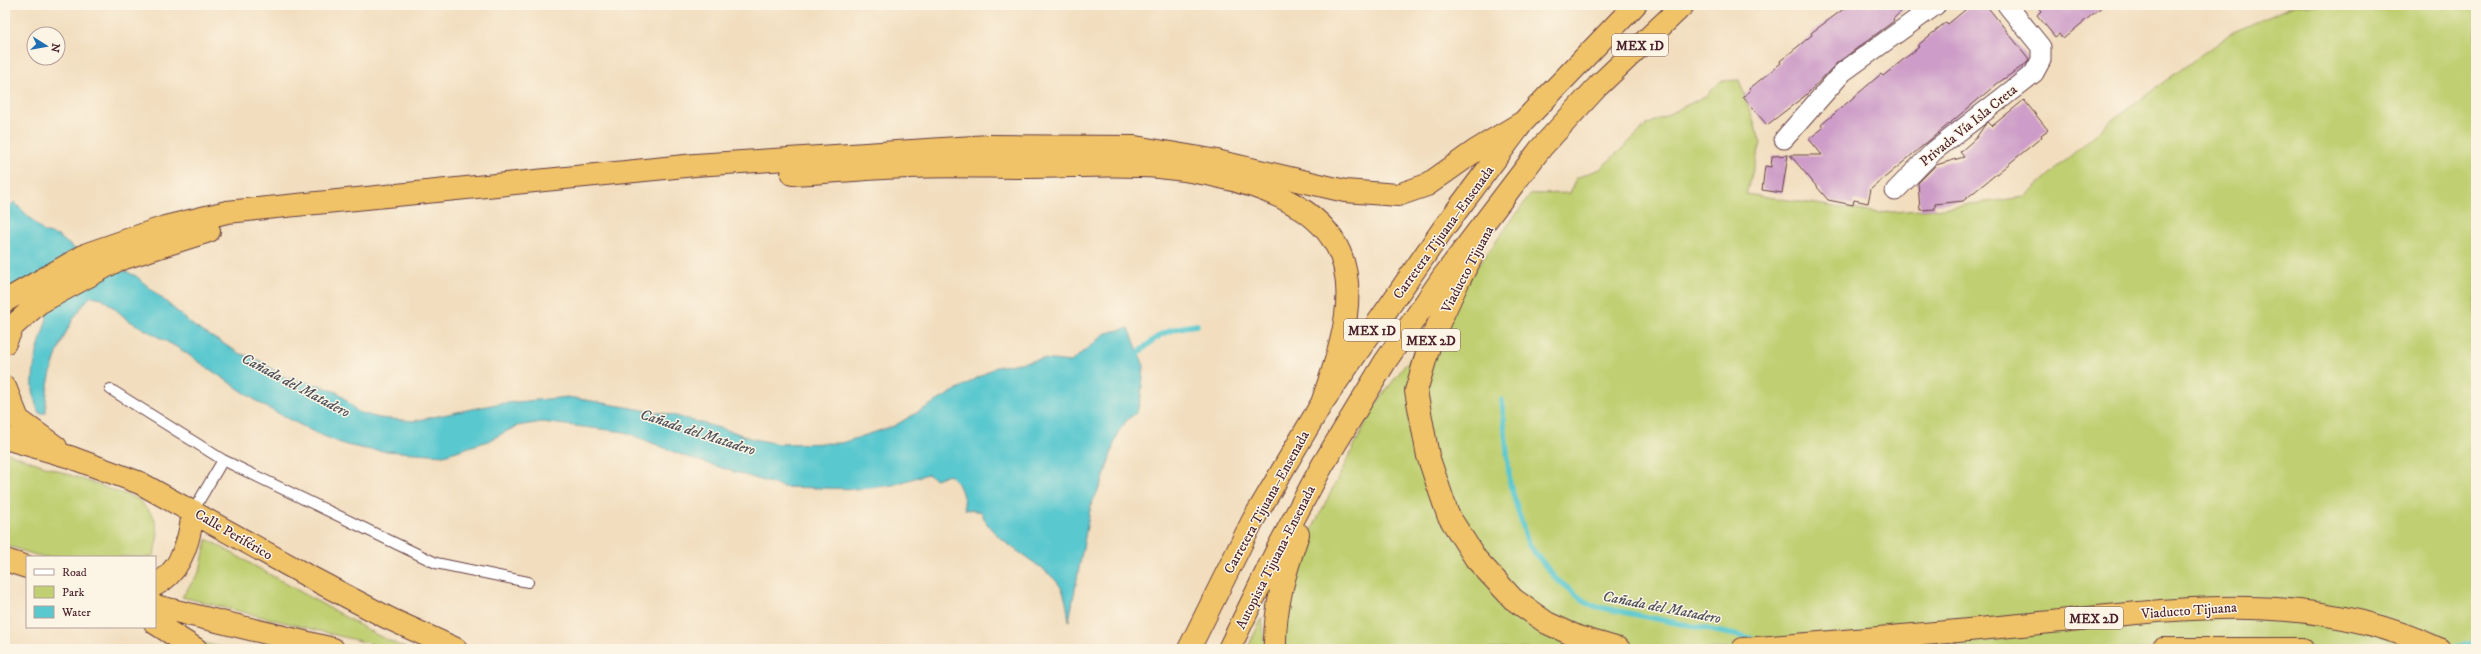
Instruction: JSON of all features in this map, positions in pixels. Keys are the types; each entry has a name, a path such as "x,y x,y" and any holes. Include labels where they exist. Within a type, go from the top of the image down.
{"highway":[{"name":"Carretera Tijuana–Ensenada","path":"1189,649 1253,520 1322,403 1443,229 1523,122 1635,5"},
{"name":"Carretera Tijuana–Ensenada","path":"1322,466 1386,362 1443,277 1541,148 1598,86 1683,5"},
{"path":"5,343 12,326 15,303 87,254 165,227 227,212 695,165 989,146 1135,148 1212,160 1345,191 1398,195 1427,185 1475,151 1523,122"},
{"path":"15,303 39,303 118,260 160,245 231,225 692,180 910,167 1158,167 1231,179 1280,198 1302,208 1321,224 1334,240 1346,273 1345,328 1340,350 1322,403"},
{"name":"Viaducto Tijuana","path":"1517,179 1458,282 1431,340 1416,391 1428,456 1448,515 1476,559 1513,599 1546,623 1578,637 1619,649"},
{"path":"5,387 12,415 70,457"},
{"name":"Calle Periférico","path":"5,438 70,457 140,483 193,511 306,576 388,618 456,649"},
{"name":"Autopista Tijuana-Ensenada","path":"1229,649 1322,466"},
{"name":"MEX 1D","path":"1275,649 1274,623 1278,600 1286,570 1322,466"},
{"path":"156,585 166,580 185,550 193,511"},
{"path":"5,560 26,567"},
{"path":"156,606 333,649"},
{"name":"Viaducto Tijuana","path":"1743,649 1880,639 2187,609 2245,606 2301,610 2355,620 2408,635 2439,649"},
{"path":"156,624 196,649"},
{"path":"2163,649 2302,649"}],"street":[{"path":"1784,139 1843,72 1936,5"},
{"name":"Privada Vía Isla Creta","path":"1895,191 1934,151 2034,73 2041,60 2041,47 2007,5"}],"lane":[{"path":"110,389 223,460 436,563 528,582"},
{"path":"193,511 223,460"}],"green space":[{"path":"2296,5 2476,5 2476,649 1279,649 1298,557 1374,407 1531,194 1570,193 1576,178 1600,169 1647,125 1707,95 1721,81 1739,80 1761,143 1746,194 1878,213 1935,209 2024,197 2108,123 2231,33"},
{"path":"5,452 138,499 154,517 158,533 153,556 39,556 5,545"},
{"path":"207,539 377,635 407,649 392,649 182,597 200,571"},
{"path":"1262,618 1265,649 1247,649"},
{"path":"195,641 229,649 209,649"}],"water":[{"path":"14,202 44,232 58,236 75,249 136,276 195,327 239,353 260,361 286,378 319,385 339,393 358,412 379,418 414,421 496,404 568,397 672,415 734,432 749,438 779,444 841,443 894,426 996,367 1043,359 1071,362 1106,333 1129,328 1144,366 1141,397 1137,412 1127,420 1117,434 1103,480 1091,505 1069,621 1067,606 1061,587 1058,583 1039,566 1003,541 986,522 982,512 965,509 961,489 956,481 948,474 936,479 927,474 893,485 860,489 783,487 687,457 625,432 542,422 517,426 488,441 444,455 371,450 346,445 316,433 264,406 180,349 128,320 102,298 91,296 73,320 58,351 53,367 46,399 46,413 39,413 33,389 33,377 34,366 47,318 43,310 5,284 5,211"}],"building":[{"path":"1849,5 1908,5 1893,19 1894,21 1837,63 1806,95 1767,125 1743,97 1750,91 1749,89 1781,63 1780,61 1812,35 1811,33"},
{"path":"1971,5 1986,5 2029,59 2027,63 1998,83 1871,189 1868,203 1854,200 1853,205 1828,200 1790,155 1822,155 1809,139 1823,128 1821,125 1881,74 1883,76 1919,47 1917,46 1946,22 1948,24"},
{"path":"2036,5 2104,5 2063,39 2059,34 2055,37 2037,15 2041,11"},
{"path":"2024,100 2048,130 2041,135 2042,137 1963,201 1935,204 1935,209 1920,210 1918,183 1936,165 1964,157 1960,152 1976,138 1988,122 1992,126"},
{"path":"1788,155 1782,193 1762,190 1765,166 1771,167 1772,156"}],"waterway":[{"name":"Cañada del Matadero","path":"1135,356 1150,342 1163,334 1177,328 1197,325"},
{"name":"Cañada del Matadero","path":"1502,400 1510,484 1528,544 1556,579 1589,605 1755,639"},
{"name":"Cañada del Matadero","path":"2443,648 2476,644"}]}
